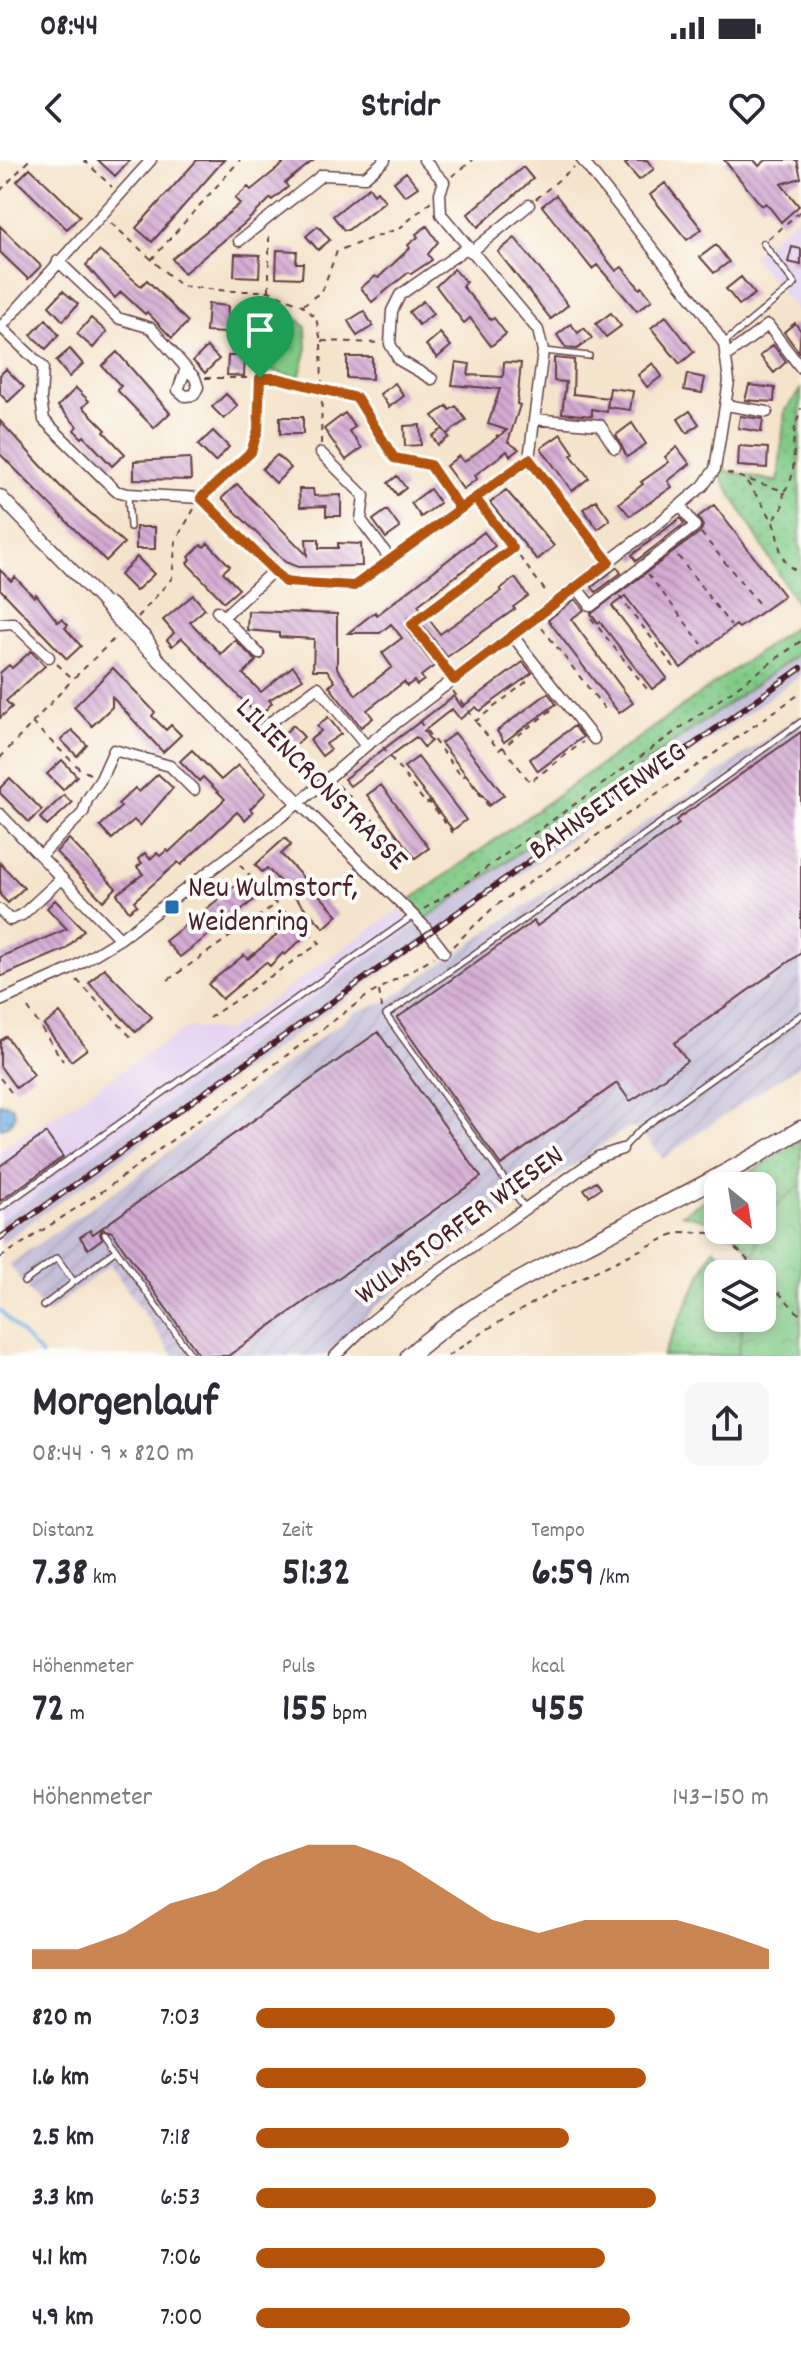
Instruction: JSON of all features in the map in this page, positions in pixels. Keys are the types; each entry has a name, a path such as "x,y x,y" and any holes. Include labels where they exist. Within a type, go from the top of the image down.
{"main road":[{"path":"409,1356 450,1324 519,1281 801,1129"}],"street":[{"path":"151,160 0,327 43,367 41,399 44,420 116,491 201,498 285,582 354,586 529,459"},
{"path":"239,241 322,175 365,177 385,160"},
{"path":"424,160 442,187 441,214 538,330 543,351 529,459 609,562"},
{"path":"0,1001 69,970 120,939 299,803 366,746 681,506 703,486 715,469 729,381 724,344 708,319 582,160"},
{"path":"432,379 399,360 390,344 392,311 400,295 529,205"},
{"path":"58,261 118,318 151,328 195,378 198,387 194,395 185,396 178,390 186,368"},
{"path":"725,357 768,325 801,368"},
{"path":"726,405 767,412"},
{"path":"534,419 600,425 615,448"},
{"path":"321,453 364,496 361,520 391,560"},
{"name":"LILIENCRONSTRASSE","path":"0,496 100,599 132,623 146,638 157,658 413,916 444,952"},
{"path":"576,587 591,606 642,567 695,526 681,506"},
{"path":"259,654 220,614 274,570"},
{"path":"0,624 13,623 49,657"},
{"path":"412,624 451,682"},
{"path":"512,635 593,737"},
{"path":"264,727 318,687 366,746"},
{"path":"40,856 83,813 114,750 174,768 194,790"},
{"path":"0,814 120,939"},
{"path":"0,910 10,920 22,915 62,878"},
{"name":"WULMSTORFER WIESEN","path":"335,1356 408,1292 598,1157 622,1149"}],"lane":[{"path":"724,344 795,284 763,243"},
{"path":"543,351 589,356"},
{"path":"128,494 130,527"},
{"path":"526,1209 386,1015 801,722"},
{"path":"0,1208 413,916"},
{"path":"622,1149 640,1130 801,1015"},
{"path":"105,1234 192,1356"},
{"path":"43,1306 116,1250"},
{"path":"24,1282 57,1258 74,1282"}],"path":[{"path":"0,191 29,160"},
{"path":"84,160 120,194"},
{"path":"150,261 240,160"},
{"path":"302,305 322,291 337,251 400,228 473,160"},
{"path":"529,205 582,160"},
{"path":"763,243 801,211"},
{"path":"101,214 181,286 269,291 302,305 316,318 321,341 321,453"},
{"path":"269,219 269,291"},
{"path":"321,341 390,344"},
{"path":"195,378 277,378 357,398 394,458 430,465 460,509"},
{"path":"139,616 172,578 176,540 201,498 251,452 258,430 260,378"},
{"path":"772,521 782,509 784,491 789,486 794,432 801,408"},
{"path":"715,469 784,491"},
{"path":"747,481 772,521 786,564 801,572"},
{"path":"475,498 555,603"},
{"path":"695,526 759,604"},
{"path":"670,545 731,626"},
{"path":"412,624 513,548"},
{"path":"642,567 702,644"},
{"path":"614,588 674,667"},
{"path":"591,606 585,611 647,689"},
{"path":"534,618 605,709"},
{"path":"0,758 31,722 119,636"},
{"path":"413,916 484,871 801,641"},
{"path":"49,657 73,679"},
{"path":"476,721 541,671"},
{"path":"451,682 499,750 564,700"},
{"name":"BAHNSEITENWEG","path":"0,1258 107,1188 367,996 463,939 505,899 801,693"},
{"path":"412,712 489,807"},
{"path":"31,722 80,769 101,779"},
{"path":"503,747 530,782 593,737"},
{"path":"376,739 426,804 429,802 453,833"},
{"path":"330,777 411,858"},
{"path":"209,1018 320,943 276,904 231,856"},
{"path":"168,980 276,904"},
{"path":"69,970 131,1037"},
{"path":"379,990 386,1015"},
{"path":"28,1008 63,1061"},
{"path":"0,1078 11,1092"},
{"path":"448,1356 494,1325 560,1288 678,1232 713,1233 747,1260"},
{"path":"776,1290 801,1316"}],"shaded area":[{"path":"801,214 801,318 752,255"},
{"path":"801,651 801,675 0,1244 0,1221"},
{"path":"801,715 801,1064 663,1159 639,1129 622,1131 400,1288 375,1307 324,1356 174,1356 110,1265 46,1314 9,1264 138,1175 355,1012 389,1000"},
{"path":"400,908 416,926 0,1221 0,1151 188,1027 227,1031"}],"green space":[{"path":"269,306 292,314 306,327 307,348 299,378 261,368 263,318"},
{"path":"801,389 801,611 721,477 722,470 778,482 785,411"},
{"path":"801,622 801,652 427,918 409,901"},
{"path":"801,1140 801,1304 776,1278 776,1260 759,1260 743,1244 776,1244 776,1172 750,1172"},
{"path":"801,1184 801,1356 738,1356 742,1332 776,1332 776,1260 754,1260 757,1244 776,1244 776,1206"},
{"path":"704,1201 704,1220 682,1214"},
{"path":"714,1248 726,1260 708,1260"},
{"path":"704,1269 704,1332 776,1332 801,1356 662,1356"}],"water":[{"path":"0,1103 12,1106 15,1114 13,1121 2,1128 0,1127"}],"building":[{"path":"98,160 130,160 115,176"},
{"path":"197,160 224,160 152,242 136,228"},
{"path":"279,160 314,160 285,183 288,187 184,273 172,259 240,204 235,198 248,187 251,190 283,164"},
{"path":"630,160 647,160 654,169 639,180 625,164"},
{"path":"724,160 754,160 759,166 766,160 797,160 801,178 781,184 799,206 781,222 766,203 762,206"},
{"path":"523,167 533,179 478,227 468,214"},
{"path":"30,168 80,216 67,229 17,181"},
{"path":"406,172 418,187 405,196 394,182"},
{"path":"665,183 702,229 687,240 650,195"},
{"path":"369,187 385,201 344,230 333,216"},
{"path":"556,195 616,271 622,267 652,300 637,311 597,265 592,269 542,206"},
{"path":"0,226 41,266 28,279 0,252"},
{"path":"318,226 330,240 318,250 306,236"},
{"path":"427,226 438,242 428,254 432,260 411,274 409,272 372,302 361,288 375,276 378,278 410,248 408,245 418,237 416,234"},
{"path":"515,238 568,305 551,319 498,252"},
{"path":"716,245 729,262 714,273 700,257"},
{"path":"792,247 801,249 801,265 788,262"},
{"path":"277,250 297,251 296,263 303,263 302,278 276,277"},
{"path":"99,251 141,286 147,280 188,322 172,338 147,312 145,314 121,292 115,298 86,265"},
{"path":"235,254 260,255 259,277 234,276"},
{"path":"454,269 466,282 462,286 506,334 491,346 470,318 464,323 436,286"},
{"path":"741,277 755,294 739,305 726,289"},
{"path":"63,291 78,304 63,321 49,306"},
{"path":"423,301 433,314 419,325 409,312"},
{"path":"208,304 228,306 226,333 206,332"},
{"path":"364,311 373,326 357,336 348,321"},
{"path":"611,313 621,326 606,337 596,324"},
{"path":"666,316 694,352 680,364 651,328"},
{"path":"91,318 107,332 93,348 77,334"},
{"path":"46,319 59,335 46,349 31,335"},
{"path":"795,323 801,331 799,352 784,332"},
{"path":"571,324 578,333 584,328 592,338 577,349 566,348 557,335"},
{"path":"440,333 451,346 437,358 426,345"},
{"path":"773,345 786,362 774,373 760,356"},
{"path":"207,347 219,359 205,373 193,361"},
{"path":"70,349 83,364 69,377 56,361"},
{"path":"117,352 170,413 154,428 117,390 121,386 102,366"},
{"path":"228,356 245,356 244,376 227,375"},
{"path":"347,357 372,357 372,379 347,378"},
{"path":"554,358 574,360 573,394 608,398 607,412 592,409 592,416 562,413 566,382 554,381"},
{"path":"456,362 470,364 468,375 503,377 504,362 521,363 517,404 520,405 508,442 519,449 510,456 507,451 475,475 477,479 463,489 446,466 459,456 464,462 498,437 496,435 507,430 488,424 500,389 452,385"},
{"path":"653,363 662,376 647,387 638,375"},
{"path":"6,369 24,387 8,402 0,394 0,375"},
{"path":"687,374 705,378 702,393 684,390"},
{"path":"395,383 404,396 389,407 380,394"},
{"path":"749,385 775,388 774,402 745,400"},
{"path":"76,388 89,401 83,407 125,454 112,466 84,436 82,438 74,430 77,426 58,406"},
{"path":"610,388 633,391 630,410 607,407"},
{"path":"226,394 238,406 224,419 212,407"},
{"path":"447,406 450,410 456,406 466,420 447,434 433,416"},
{"path":"690,411 699,424 687,433 678,419"},
{"path":"345,413 355,427 349,431 362,448 346,460 324,429"},
{"path":"740,416 763,419 761,432 738,428"},
{"path":"280,417 303,417 303,434 280,434"},
{"path":"0,421 60,486 124,543 106,561 0,454"},
{"path":"632,423 646,444 627,457 616,435"},
{"path":"420,425 421,445 405,446 404,426"},
{"path":"443,429 449,437 438,445 432,436"},
{"path":"213,431 229,447 215,462 198,445"},
{"path":"561,434 574,453 571,455 589,478 572,491 541,448"},
{"path":"739,446 768,448 767,468 738,466"},
{"path":"677,447 690,464 668,481 672,487 630,516 619,503 669,462 665,457"},
{"path":"277,455 291,468 276,483 262,469"},
{"path":"190,458 191,480 134,479 134,461"},
{"path":"397,476 406,488 397,495 388,483"},
{"path":"237,484 307,555 306,539 319,539 319,548 338,548 338,543 361,544 362,566 298,567 285,562 222,498"},
{"path":"299,489 313,489 314,496 341,495 341,516 326,516 326,506 300,507"},
{"path":"430,489 440,503 421,517 411,503"},
{"path":"506,490 554,546 537,560 490,503"},
{"path":"596,500 610,520 598,529 583,509"},
{"path":"714,505 784,596 739,628 736,625 681,668 625,596 612,606 667,678 652,689 591,614 700,532 703,526 698,517"},
{"path":"387,510 400,528 386,538 373,520"},
{"path":"680,518 684,524 636,561 632,555"},
{"path":"136,527 155,527 155,549 136,549"},
{"path":"484,532 495,546 418,605 440,634 502,591 500,589 515,578 528,596 513,607 515,609 447,657 418,619 412,616 407,618 406,629 434,666 421,676 424,680 417,685 414,681 407,686 404,682 367,710 373,718 361,727 329,686 335,682 327,670 313,670 314,639 279,637 279,633 247,630 248,611 337,614 337,668 356,695 392,667 382,653 402,638 391,624 380,633 348,633 375,612 377,615"},
{"path":"208,543 230,566 223,572 239,589 224,602 187,563 201,545 204,547"},
{"path":"137,557 154,574 136,591 120,575"},
{"path":"617,567 621,573 596,592 592,587"},
{"path":"0,570 11,581 15,577 34,597 36,594 58,622 62,619 68,625 65,628 81,646 67,659 0,589"},
{"path":"193,595 205,609 190,622 221,654 235,640 256,661 243,674 261,692 293,666 303,679 269,700 272,703 259,717 182,638 172,646 167,640 174,633 163,620"},
{"path":"575,599 584,610 571,619 633,703 619,713 548,620"},
{"path":"31,651 45,666 6,701 12,707 0,718 0,673 9,665 12,668"},
{"path":"523,662 532,673 480,711 476,707 460,719 452,709 424,731 431,741 424,747 416,737 350,786 344,779 454,696 462,707"},
{"path":"113,668 155,712 152,716 166,730 171,725 181,735 163,752 112,697 112,707 92,726 74,707"},
{"path":"548,693 556,704 504,742 497,731"},
{"path":"328,717 341,734 326,744 330,750 322,756 310,740 321,731 317,726"},
{"path":"293,725 304,737 291,750 280,738"},
{"path":"574,726 583,737 538,771 530,759"},
{"path":"72,730 87,745 77,756 61,740"},
{"path":"801,732 801,953 674,1043 687,1061 637,1097 630,1101 617,1083 501,1165 397,1018 534,921 537,926 679,824 676,820"},
{"path":"455,733 504,795 490,805 441,743"},
{"path":"192,750 221,780 238,765 266,793 250,809 253,812 245,820 237,812 181,865 178,862 134,901 137,905 129,911 117,894 143,874 137,867 142,863 138,859 145,853 150,859 157,853 160,856 167,850 169,852 225,799 203,777 199,781 180,761"},
{"path":"418,757 466,820 453,830 404,767"},
{"path":"62,760 77,776 63,790 47,774"},
{"path":"158,774 173,788 140,826 134,820 112,839 100,826 121,807 118,804 135,788 139,792"},
{"path":"10,778 42,810 29,822 0,793 0,788"},
{"path":"381,785 429,848 415,858 367,795"},
{"path":"64,795 72,803 47,826 40,818"},
{"path":"285,838 291,845 281,854 338,915 324,928 267,868 262,872 255,865"},
{"path":"69,839 116,888 103,901 56,852"},
{"path":"0,863 24,888 8,903 0,895"},
{"path":"243,880 259,896 180,957 165,941"},
{"path":"55,900 84,930 66,949 0,977 0,957 67,929 47,908"},
{"path":"292,922 305,936 285,955 283,953 270,966 266,962 222,999 208,984 244,955 248,959"},
{"path":"104,968 152,1017 136,1032 89,983"},
{"path":"60,1013 87,1049 71,1061 44,1025"},
{"path":"378,1032 481,1177 228,1356 200,1356 112,1232 102,1229 102,1239 88,1249 80,1237 90,1230 93,1234"},
{"path":"6,1036 34,1075 16,1088 0,1066 0,1041"},
{"path":"46,1133 63,1157 0,1201 0,1166"},
{"path":"596,1181 601,1188 589,1196 584,1189"}],"waterway":[{"path":"0,1310 42,1356"}],"railway":[{"path":"0,1238 801,668"}],"place":[{"name":"Neu Wulmstorf, Weidenring","path":"172,907"}],"route":[{"path":"260,378 258,430 251,452 201,498 285,582 354,586 391,560 475,498 529,459 609,562 454,680 412,624 513,548 475,498 460,509 430,465 394,458 357,398 277,378 260,378"}]}
